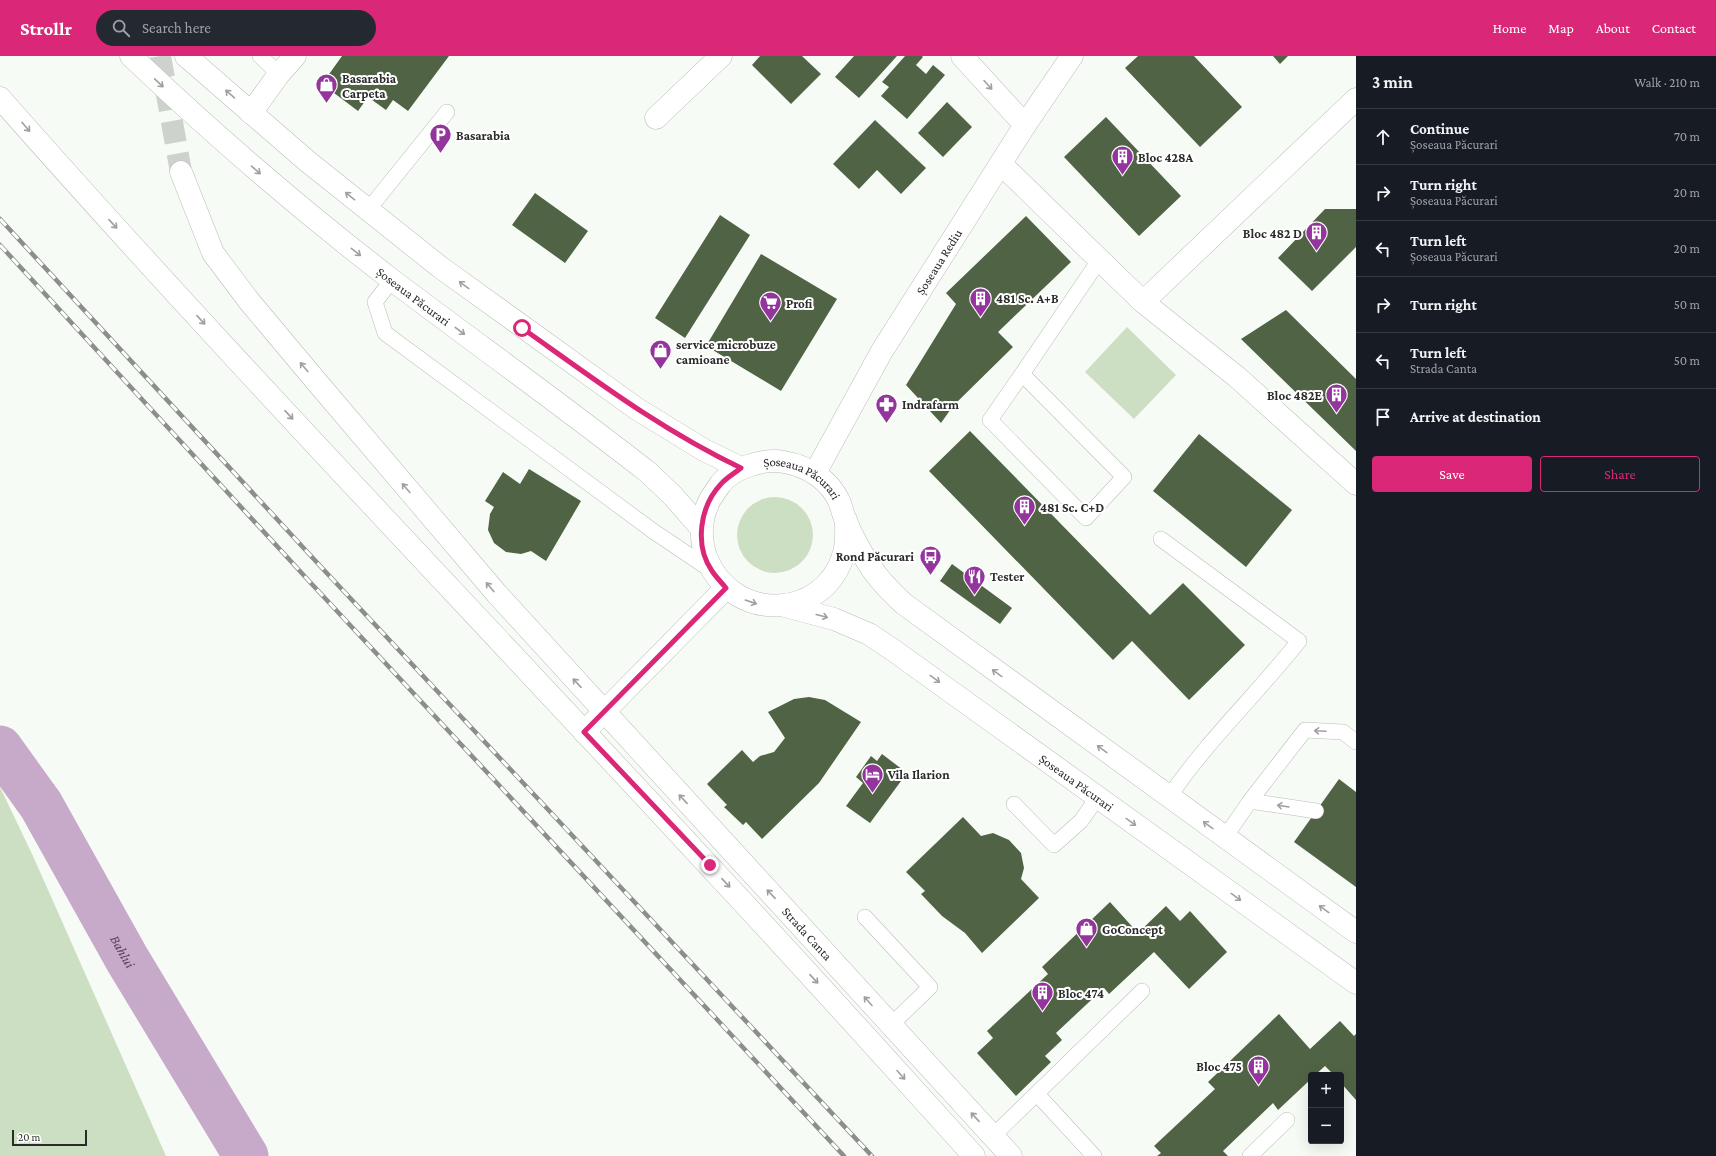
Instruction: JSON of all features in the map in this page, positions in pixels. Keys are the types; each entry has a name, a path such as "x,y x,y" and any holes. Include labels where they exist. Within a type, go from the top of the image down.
{"main road":[{"name":"Șoseaua Păcurari","path":"130,56 195,117 284,195 392,280 649,473 673,496 701,528"},
{"name":"Șoseaua Păcurari","path":"186,56 307,161 446,272 637,409 704,450 741,468"},
{"path":"251,113 279,74 295,56"},
{"path":"656,118 721,56"},
{"path":"962,56 1025,125"},
{"name":"Șoseaua Rediu","path":"815,473 882,351 1025,125 1072,56"},
{"name":"Strada Canta","path":"0,98 71,179 263,388 741,900 974,1156"},
{"path":"1143,302 1356,99"},
{"path":"1001,164 1143,302 1237,377 1356,484"},
{"name":"Strada Canta","path":"181,172 213,253 249,301 497,594 1011,1156"},
{"name":"Șoseaua Păcurari","path":"1356,932 904,604 885,586 870,566 846,520 840,502 829,486 815,473 797,464 778,461 759,462 741,468 721,483 707,504 701,528 703,550 711,570 726,588 738,597 753,603 769,606 785,606 834,619 869,634 918,667 1097,798 1356,983"},
{"name":"Șoseaua Păcurari","path":"785,606 801,601 828,583 844,554 847,537 846,520"},
{"path":"584,732 726,588"}],"lane":[{"path":"260,56 279,74"},
{"path":"368,210 447,112"},
{"path":"1022,374 1124,477 1086,518 990,420 1100,259"},
{"path":"392,280 375,302 385,333 653,531 711,570"},
{"path":"1161,540 1299,641 1273,674 1186,772 1169,797"},
{"path":"1225,837 1250,801 1305,730 1343,732 1356,742"},
{"path":"1014,804 1054,845 1081,821 1097,798"},
{"path":"1250,801 1316,811"},
{"path":"865,917 930,987 891,1026"},
{"path":"993,1136 1142,991"},
{"path":"1037,1094 1094,1156"},
{"path":"1250,1156 1287,1120"}],"green space":[{"path":"1127,327 1176,375 1134,419 1085,372"},
{"path":"775,497 789,500 802,508 810,521 813,535 810,549 802,562 789,570 775,573 761,570 748,562 740,549 737,535 740,521 748,508 761,500"},
{"path":"0,787 33,856 166,1156 0,1156"}],"building":[{"path":"342,56 449,56 408,111 393,100 386,110 368,97 358,111 322,84"},
{"path":"760,56 802,56 821,74 791,104 752,65"},
{"path":"854,56 897,56 859,98 835,77"},
{"path":"905,56 922,56 923,57 916,65 926,74 933,65 945,75 907,119 881,96 889,87 882,82"},
{"path":"1138,56 1194,56 1242,107 1200,147 1125,68"},
{"path":"1273,56 1288,56 1280,64"},
{"path":"947,102 972,127 943,157 918,133"},
{"name":"Bloc 428A","path":"1106,117 1181,196 1139,236 1064,157"},
{"path":"875,120 926,168 901,194 877,170 859,189 833,164"},
{"path":"535,193 588,231 565,263 512,225"},
{"name":"Bloc 482 D","path":"1325,209 1356,209 1356,247 1312,291 1278,258"},
{"path":"720,215 750,235 685,338 655,318"},
{"name":"481 Sc. A+B","path":"1026,216 1071,262 998,332 1013,347 953,406 941,423 906,385 956,304 946,293"},
{"name":"Profi","path":"761,254 837,299 781,391 706,346"},
{"name":"Bloc 482E","path":"1286,310 1356,379 1356,451 1241,339"},
{"name":"481 Sc. C+D","path":"970,431 1150,615 1183,583 1245,645 1189,700 1132,641 1113,660 929,471"},
{"path":"1199,434 1292,510 1246,567 1153,491"},
{"path":"529,469 581,501 546,561 531,551 521,554 506,552 494,543 488,530 490,514 494,507 485,501 503,472 520,484"},
{"path":"952,564 1012,608 1000,624 940,581"},
{"path":"809,697 825,700 861,722 819,783 762,839 746,822 743,825 724,807 727,805 707,784 742,750 753,762 760,756 774,752 785,738 768,712 794,699"},
{"name":"Vila Ilarion","path":"882,754 907,773 870,823 846,806 863,783 856,777 871,756 877,761"},
{"path":"1339,779 1356,792 1356,887 1294,842"},
{"path":"963,817 981,836 993,833 1009,840 1021,853 1024,868 1021,879 1039,898 982,953 965,933 942,916 921,894 925,891 906,872"},
{"name":"Bloc 474","path":"1110,902 1138,933 1166,906 1180,921 1190,911 1227,952 1189,989 1154,952 1109,994 1104,988 1056,1033 1062,1040 1045,1056 1051,1062 1016,1096 977,1053 993,1038 987,1031 1048,974 1042,967"},
{"name":"Bloc 475","path":"1279,1014 1310,1049 1340,1021 1354,1036 1356,1034 1356,1100 1344,1086 1344,1072 1331,1072 1325,1066 1318,1072 1308,1072 1308,1082 1278,1110 1273,1103 1223,1151 1228,1156 1157,1156 1161,1153 1154,1146 1215,1089 1208,1082"}],"waterway":[{"name":"Bahlui","path":"0,748 41,805 127,959 246,1156"}],"tunnel":[{"path":"160,56 181,172"}],"railway":[{"path":"0,219 323,569 872,1156"},
{"path":"0,245 309,581 844,1156"}],"place":[{"name":"Basarabia Carpeta","path":"326,104"},
{"name":"Basarabia","path":"440,154"},
{"name":"Bloc 428A","path":"1122,176"},
{"name":"Bloc 482 D","path":"1317,252"},
{"name":"481 Sc. A+B","path":"980,318"},
{"name":"Profi","path":"771,322"},
{"name":"service microbuze camioane","path":"661,370"},
{"name":"Bloc 482E","path":"1337,414"},
{"name":"Indrafarm","path":"887,424"},
{"name":"481 Sc. C+D","path":"1024,526"},
{"name":"Rond Păcurari","path":"930,576"},
{"name":"Tester","path":"974,596"},
{"name":"Vila Ilarion","path":"873,794"},
{"name":"GoConcept","path":"1087,948"},
{"name":"Bloc 474","path":"1042,1012"},
{"name":"Bloc 475","path":"1258,1086"}],"route":[{"path":"522,328 637,409 671,431 704,450 741,468 721,483 707,504 701,528 703,550 711,570 726,588 584,732 710,865"}]}
